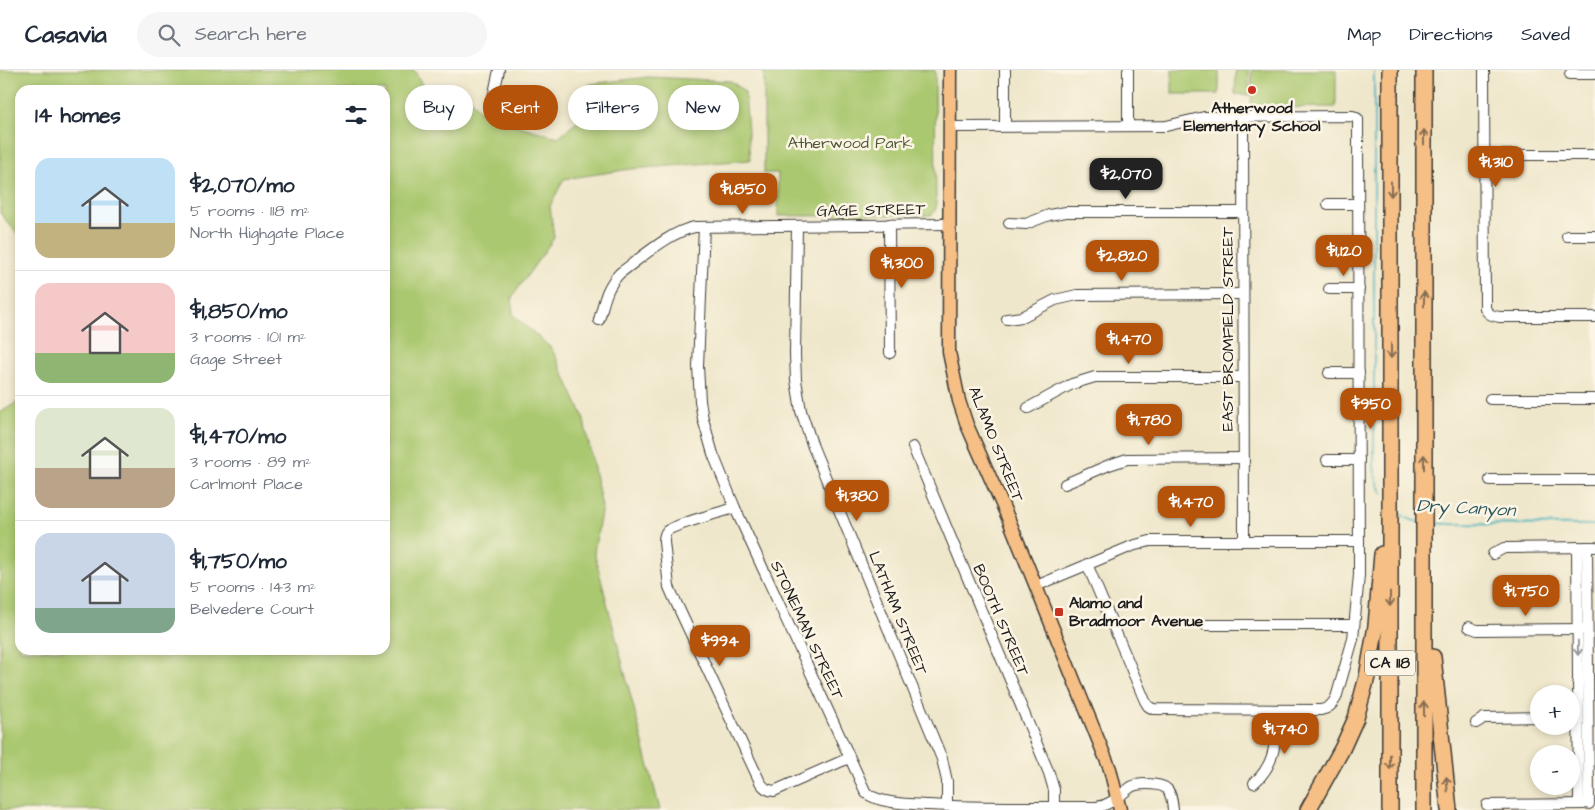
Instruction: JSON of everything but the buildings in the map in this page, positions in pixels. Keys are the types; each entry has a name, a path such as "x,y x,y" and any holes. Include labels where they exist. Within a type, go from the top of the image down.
{"highway":[{"name":"CA 118","path":"1390,70 1390,810"},
{"name":"CA 118","path":"1424,70 1424,810"},
{"path":"1308,810 1342,749 1356,718 1367,677 1376,626 1381,557 1390,516"},
{"path":"1424,577 1449,810"}],"main road":[{"name":"ALAMO STREET","path":"950,70 949,352 959,401 967,425 1009,520 1110,769 1120,810"}],"street":[{"path":"496,85 499,70"},
{"path":"1005,126 1006,70"},
{"path":"1128,70 1128,126"},
{"path":"1484,70 1484,304 1487,313 1500,317 1595,318"},
{"path":"1570,74 1595,74"},
{"path":"950,127 1166,126 1204,117 1353,116 1358,118 1359,121 1359,575 1350,654 1333,704 1321,710 1152,709 1148,706 1087,564"},
{"name":"EAST BROMFIELD STREET","path":"1243,117 1244,540"},
{"path":"1483,155 1595,155"},
{"path":"1328,204 1358,204"},
{"path":"1009,223 1026,224 1049,215 1066,212 1243,212"},
{"path":"889,224 890,353"},
{"name":"GAGE STREET","path":"599,320 608,287 620,273 680,231 695,227 949,224"},
{"name":"LATHAM STREET","path":"797,226 795,354 796,380 801,411 813,447 942,759 947,781 947,806"},
{"name":"STONEMAN STREET","path":"704,227 698,366 703,419 713,454 735,508 864,790 870,797 906,803 947,806 1105,806 1136,785 1158,784 1170,793 1173,810"},
{"path":"1567,236 1595,236"},
{"path":"1329,289 1359,290"},
{"path":"1007,319 1022,317 1056,300 1077,295 1243,294"},
{"path":"1330,373 1359,373"},
{"path":"1028,408 1072,384 1095,377 1243,377"},
{"path":"1490,399 1595,399"},
{"name":"BOOTH STREET","path":"912,447 1049,774 1054,790 1054,807"},
{"path":"1065,484 1127,459 1244,458"},
{"path":"1327,460 1359,460"},
{"path":"1490,480 1595,480"},
{"path":"735,508 667,530 664,542 673,596 763,787 774,791 849,758"},
{"path":"1036,586 1132,546 1150,541 1359,541"},
{"path":"1493,554 1504,548 1586,547 1580,687"},
{"path":"1205,625 1354,624"},
{"path":"1469,627 1478,630 1582,629"},
{"path":"1254,783 1264,774 1276,741 1275,711"},
{"path":"1476,724 1484,718 1530,717"},
{"path":"1487,805 1588,804 1580,726"}],"green space":[{"path":"0,70 414,70 422,85 405,85 405,130 473,130 473,102 483,116 483,130 533,130 558,137 568,129 658,130 658,85 590,84 648,77 731,81 736,85 668,85 668,130 739,130 739,87 745,92 750,160 631,169 564,179 550,206 554,238 512,297 513,315 552,349 583,416 602,507 594,552 660,810 0,810 0,413 15,403 15,655 390,655 390,85 15,85 15,231 0,213"},
{"name":"Atherwood Park","path":"764,70 935,70 936,209 932,215 778,216 778,173 764,173"},
{"path":"1172,70 1219,70 1219,94 1172,94"},
{"path":"1236,70 1249,70 1249,95 1235,94"},
{"path":"1252,70 1336,70 1336,107 1251,108"}],"waterway":[{"name":"Dry Canyon","path":"1374,70 1374,466 1379,487 1383,493"},
{"name":"Dry Canyon","path":"1396,511 1406,518 1418,522"},
{"name":"Dry Canyon","path":"1431,523 1595,525"}],"place":[{"name":"Atherwood Elementary School","path":"1252,90"},
{"name":"Alamo and Bradmoor Avenue","path":"1059,612"}]}
